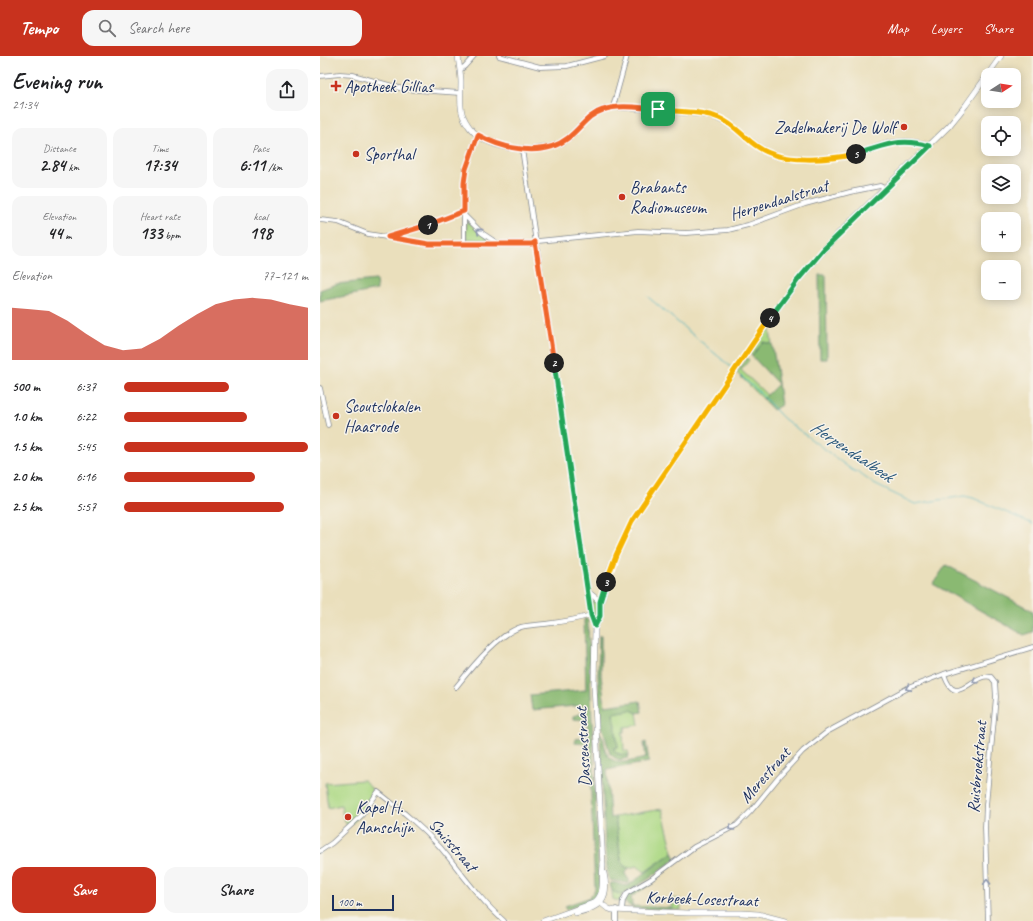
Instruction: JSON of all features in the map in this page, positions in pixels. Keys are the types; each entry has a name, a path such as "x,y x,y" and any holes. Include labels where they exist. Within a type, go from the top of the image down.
{"street":[{"path":"458,56 460,70 460,104 464,117 471,128 478,135 496,144 522,149 540,149 556,145 570,137 592,116 602,110 613,107 658,109 714,116 729,123 761,149 776,156 788,158 838,157 856,154 896,142 910,142 930,146"},
{"path":"460,70 474,56"},
{"path":"498,56 540,67 567,66 605,56"},
{"path":"613,107 627,56"},
{"name":"Dassenstraat","path":"600,900 603,866 594,670 595,626 598,619 597,599 603,593 616,555 632,521 799,278 824,249 949,126 1001,56"},
{"path":"320,76 340,74 404,89 460,93"},
{"path":"464,243 464,183 466,169 478,135"},
{"path":"522,149 589,602 591,599 597,599"},
{"name":"Herpendaalstraat","path":"320,220 338,222 368,234 429,244 532,244 538,241 638,231 686,233 728,230 748,225 805,204 850,192 880,186 886,189"},
{"path":"388,237 464,213"},
{"path":"464,213 478,230 498,243"},
{"path":"320,388 328,425"},
{"path":"588,592 597,599"},
{"name":"Dassenstraat","path":"589,602 591,616 595,626"},
{"path":"456,687 501,638 514,630 524,626 574,620 591,616 594,620 598,619"},
{"name":"Merestraat","path":"619,909 627,893 651,879 694,847 725,832 737,824 752,811 795,760 821,737 850,719 908,688 944,674 1033,647"},
{"name":"Ruisbroekstraat","path":"944,674 947,684 953,690 963,688 980,677 991,677 995,682 996,697 985,827 988,921"},
{"name":"Smisstraat","path":"320,851 332,843 363,814 378,792 421,827 451,860 480,898 504,921"},
{"path":"543,921 600,900 619,909 616,921"},
{"name":"Korbeek-Losestraat","path":"619,909 688,913 742,912 758,914 785,921"}],"green space":[{"path":"467,221 488,240 468,239 466,234"},
{"path":"819,275 826,275 827,359 820,359"},
{"path":"376,280 377,290 320,301 320,290 336,284"},
{"path":"769,325 772,344 763,342 752,356 750,354"},
{"path":"763,342 772,344 776,367 781,405 773,410 763,399 778,384 752,356"},
{"path":"747,358 749,360 741,370 767,395 763,399 737,373"},
{"path":"946,565 1033,611 1033,632 1024,635 933,584"},
{"path":"595,601 598,604 595,616 592,603"},
{"path":"584,619 588,619 599,887 597,895 594,899 566,910 565,906 588,898 595,889 589,744 575,743 575,739 588,736 587,720 573,719 573,716 586,712 586,705 532,710 530,695 586,690"},
{"path":"599,636 601,636 601,676 605,706 640,701 642,712 637,713 631,710 613,713 618,747 614,748 614,750 618,754 629,755 628,758 618,760 610,754 604,732 600,725 598,676"},
{"path":"631,710 637,713 639,725 625,727 625,732 623,732 624,751 628,751 629,755 622,755 616,752 613,748 618,747 613,712"},
{"path":"600,733 603,738 607,755 611,759 621,762 646,758 644,743 646,742 649,762 607,770 610,818 615,817 621,861 624,866 629,868 625,874 629,880 629,883 610,880 608,877 605,845"},
{"path":"364,780 372,789 369,801 361,814 348,827 343,817 341,805 328,808 325,783"},
{"path":"662,809 673,852 645,872 637,866 629,868 624,866 621,858 615,817"},
{"path":"673,852 676,859 650,878 622,895 612,891 611,883 629,885"},
{"path":"651,881 652,883 631,897 633,908 624,902 628,894"},
{"path":"612,891 622,895 620,902 613,899"},
{"path":"672,899 680,899 681,910 633,908 632,906 673,908"}],"waterway":[{"name":"Herpendaalbeek","path":"648,297 731,367"},
{"name":"Herpendaalbeek","path":"741,376 759,392 783,418 852,470 859,473 874,484 915,504 964,496 973,498 1033,524"}],"place":[{"name":"Apotheek Gillias","path":"336,86"},
{"name":"Zadelmakerij De Wolf","path":"904,127"},
{"name":"Sporthal","path":"356,154"},
{"name":"Brabants Radiomuseum","path":"622,197"},
{"name":"Scoutslokalen Haasrode","path":"336,416"},
{"name":"Kapel H. Aanschijn","path":"348,817"}],"route":[{"path":"613,107 658,109 710,115 726,121 757,147 776,156 788,158 804,159 838,157 856,154 896,142 921,143 930,146 838,234 802,275 776,310 632,521 610,569 600,602 600,616 595,626 589,604 535,242 532,244 429,244 388,237 427,225 464,211 464,183 466,169 478,135 490,142 509,147 522,149 544,148 565,141 587,119 602,110 613,107"}]}
